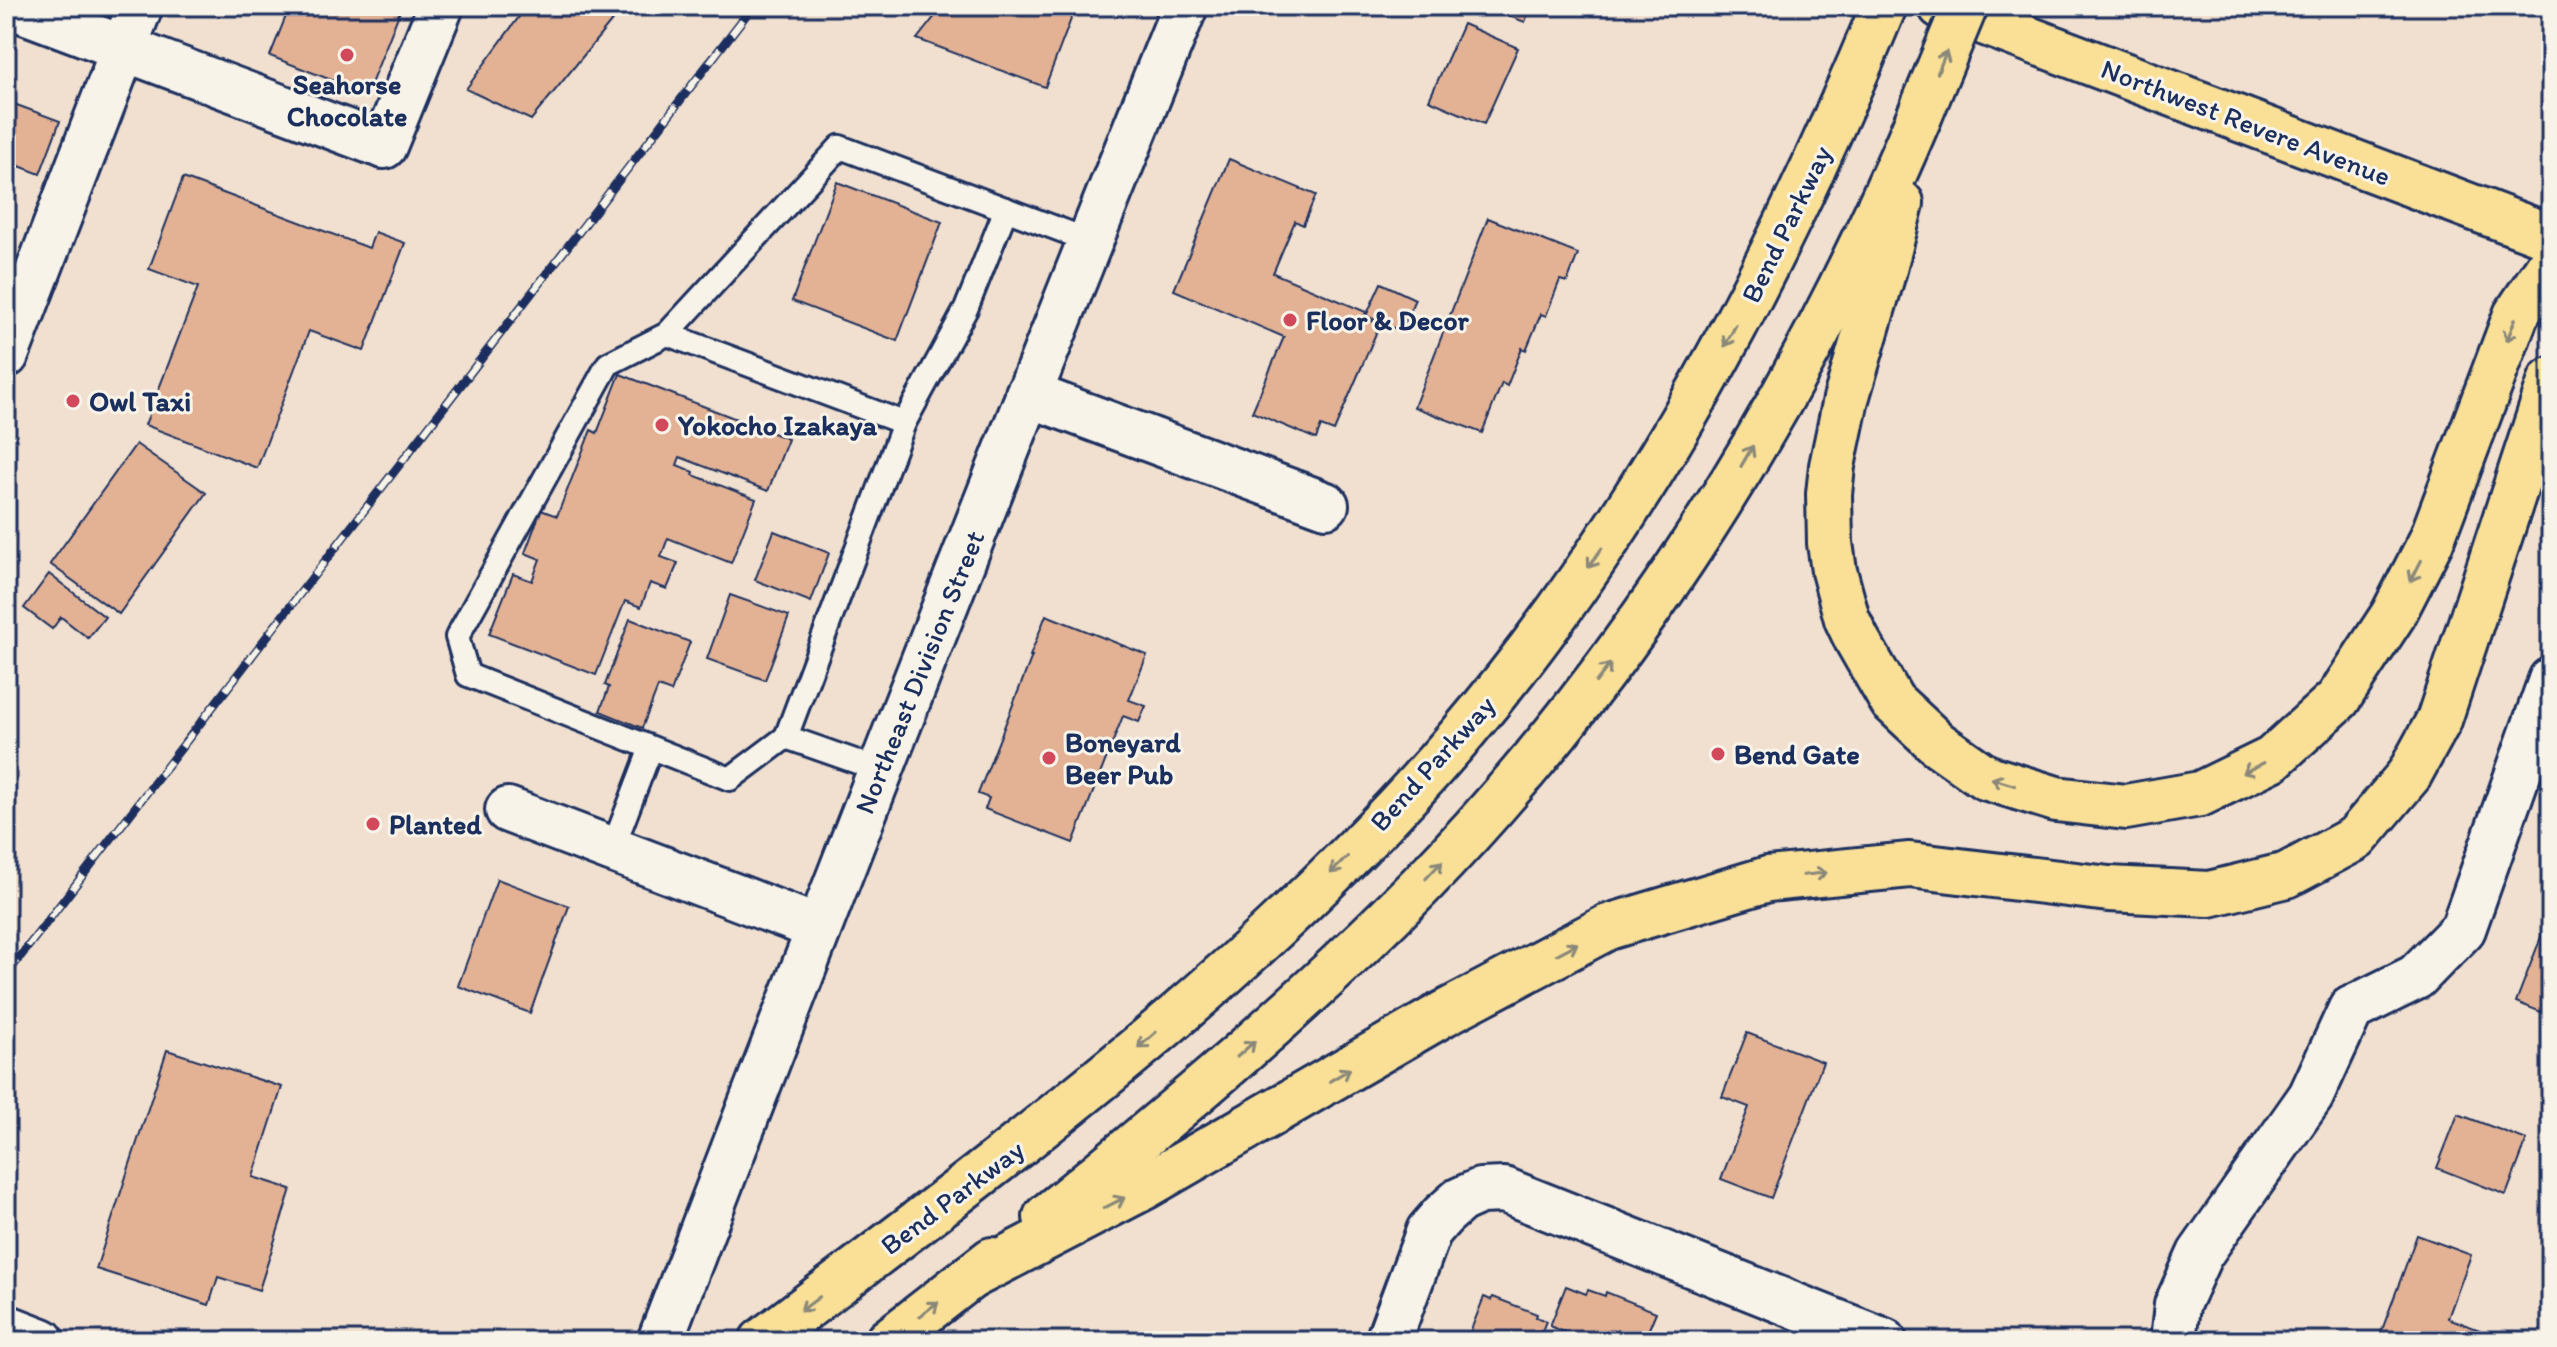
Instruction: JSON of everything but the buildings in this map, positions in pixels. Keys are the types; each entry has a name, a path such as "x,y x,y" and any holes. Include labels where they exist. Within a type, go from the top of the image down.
{"main road":[{"name":"Bend Parkway","path":"762,1341 1027,1139 1198,996 1331,873 1459,737 1565,601 1674,438 1765,270 1849,90 1884,6"},
{"name":"Northwest Revere Avenue","path":"1941,6 2551,237"},
{"path":"888,1341 1150,1132 1317,986 1429,876 1550,739 1653,605 1733,480 1821,324 1916,124 1965,6"},
{"path":"1916,124 1898,216 1835,444 1829,494 1834,571 1852,630 1892,701 1938,744 1985,777 2056,799 2126,807 2200,794 2272,759 2338,699 2393,615 2431,541 2516,315 2551,263"},
{"path":"970,1277 1144,1187 1443,1014 1608,927 1768,879 1910,865 2109,889 2209,894 2287,875 2356,838 2409,775 2439,720 2551,380"}],"street":[{"path":"11,6 384,146 441,6"},
{"path":"6,355 140,6"},
{"name":"Northeast Division Street","path":"660,1341 880,770 1185,6"},
{"path":"1028,394 1326,505"},
{"path":"2173,1341 2177,1305 2200,1254 2311,1096 2351,1009 2416,977 2463,929 2551,680"},
{"path":"508,810 818,928"},
{"path":"1388,1341 1429,1231 1460,1200 1480,1191 1504,1190 1803,1326 1884,1341"},
{"path":"6,1327 42,1341"}],"lane":[{"path":"1006,209 966,309 904,423 786,737 730,779 468,675 457,637 608,364 667,334 840,147 1006,209 1090,241"},
{"path":"667,334 904,423"},
{"path":"786,737 880,770"},
{"path":"612,850 651,748"}],"railway":[{"path":"6,975 753,6"}],"place":[{"name":"Seahorse Chocolate","path":"347,55"},
{"name":"Floor & Decor","path":"1290,320"},
{"name":"Owl Taxi","path":"73,401"},
{"name":"Yokocho Izakaya","path":"662,425"},
{"name":"Bend Gate","path":"1718,754"},
{"name":"Boneyard Beer Pub","path":"1049,758"},
{"name":"Planted","path":"373,824"}]}
